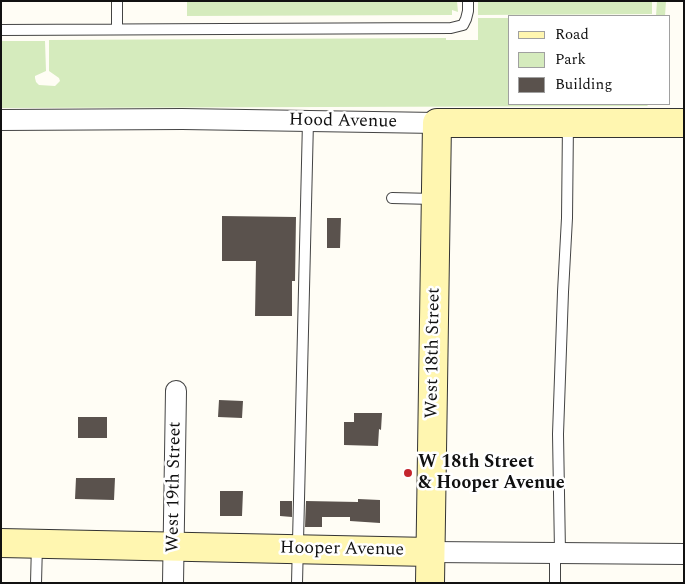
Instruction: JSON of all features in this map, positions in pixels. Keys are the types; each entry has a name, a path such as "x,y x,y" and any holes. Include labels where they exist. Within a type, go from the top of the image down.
{"street":[{"name":"Hood Avenue","path":"1,120 182,119 437,123 684,123"},
{"name":"West 18th Street","path":"430,583 437,123"},
{"name":"West 19th Street","path":"173,583 176,391"},
{"name":"Hooper Avenue","path":"1,543 430,552 684,554"}],"lane":[{"path":"117,1 117,29"},
{"path":"1,30 451,28 464,25 468,11 468,1"},
{"path":"297,583 308,121"},
{"path":"555,583 562,292 567,218 568,123"},
{"path":"392,198 436,199"},
{"path":"36,583 37,544"}],"green space":[{"path":"187,1 457,1 458,12 452,10 452,15 187,16"},
{"path":"478,1 652,1 652,14 478,15"},
{"path":"657,1 666,1 665,15 656,15"},
{"path":"478,18 508,18 508,105 648,105 1,108 1,41 45,41 46,71 35,76 35,78 39,85 55,86 60,81 59,78 49,71 49,40 446,38 446,40 478,40"}],"building":[{"path":"222,216 296,217 295,281 292,281 292,316 255,316 256,261 222,261"},
{"path":"327,218 341,218 340,248 327,248"},
{"path":"219,400 243,401 242,418 218,417"},
{"path":"354,413 382,413 378,446 344,445 344,422 354,422"},
{"path":"78,417 107,417 107,438 78,438"},
{"path":"76,478 115,478 114,500 75,499"},
{"path":"220,491 243,491 242,516 220,516"},
{"path":"358,499 380,500 380,523 350,521 350,517 322,517 322,527 305,527 306,501 358,502"},
{"path":"280,501 292,501 292,517 280,516"}],"place":[{"name":"W 18th Street & Hooper Avenue","path":"408,473"}]}
